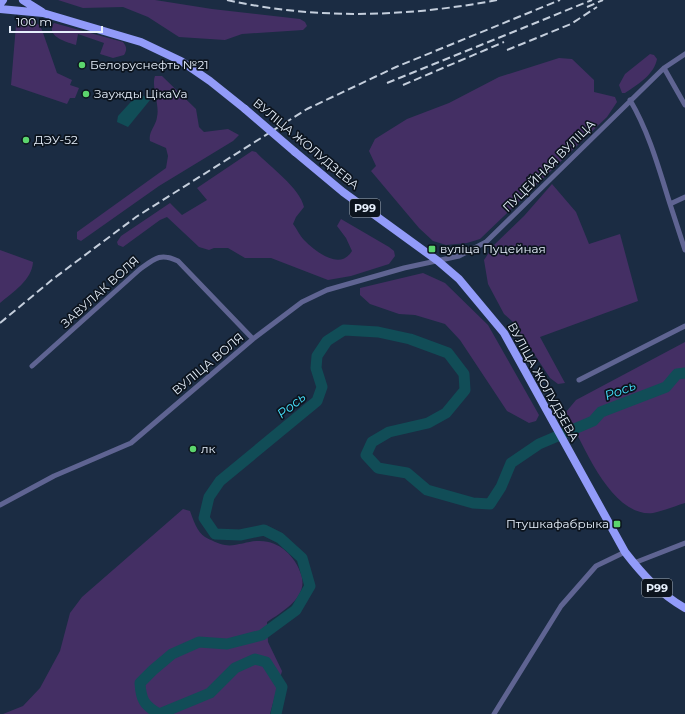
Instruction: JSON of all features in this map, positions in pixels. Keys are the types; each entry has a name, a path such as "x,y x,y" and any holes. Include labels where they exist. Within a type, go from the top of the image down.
{"main road":[{"path":"0,4 3,0"},
{"name":"Р99","path":"24,0 43,13"},
{"name":"Р99","path":"0,9 43,13"},
{"name":"ВУЛІЦА ЖОЛУДЗЕВА","path":"43,13 141,42 181,61 210,81 245,109 343,192 438,261 462,282 504,333 550,420 625,552 659,590 685,608"}],"street":[{"name":"ПУЦЕЙНАЯ ВУЛІЦА","path":"438,261 459,256 486,242 630,100 664,68 685,54"},
{"path":"664,68 685,105"},
{"path":"630,100 640,116 650,143 685,250"},
{"path":"670,204 685,197"},
{"name":"ЗАВУЛАК ВОЛЯ","path":"32,366 139,270 151,260 162,256 178,261 254,339"},
{"name":"ВУЛІЦА ВОЛЯ","path":"0,505 54,476 131,443 254,339 302,302 327,290 404,268 438,261"},
{"path":"580,380 685,326"},
{"path":"634,563 685,543"},
{"path":"494,714 566,601 596,566 625,552"}],"shaded area":[{"path":"58,0 155,0 212,9 300,19 305,22 307,26 303,30 242,34 225,40 179,37 148,17 123,7 83,8"},
{"path":"30,19 39,25 42,30 57,73 72,80 70,85 79,88 75,98 70,98 67,104 11,85 16,25 20,21"},
{"path":"54,23 123,42 126,47 126,52 124,55 113,58 100,54 104,43 78,34 76,45 67,42 54,35 52,28"},
{"path":"650,54 654,55 657,59 649,75 625,93 622,93 619,85 625,74"},
{"path":"559,58 572,59 594,80 594,92 615,97 617,102 607,117 480,239 467,243 446,245 433,241 419,228 371,171 376,166 369,151 375,139 407,119 449,103 499,77"},
{"path":"155,76 162,76 196,109 199,127 204,132 228,129 239,135 233,141 159,186 81,241 77,239 77,232 166,168 168,156 166,148 150,141 150,135 158,112 154,85"},
{"path":"139,93 150,100 128,127 117,122 118,116"},
{"path":"252,151 256,152 297,192 304,207 296,217 293,224 303,238 315,250 328,258 341,259 347,257 352,251 346,238 337,226 341,219 394,251 395,256 389,264 351,276 328,280 271,258 245,258 228,248 214,248 209,250 199,247 167,217 160,220 123,247 118,245 117,242 121,236 170,203 182,215 207,200 197,188"},
{"path":"552,184 576,212 589,244 620,234 638,301 540,337 565,383 558,384 550,378 513,322 504,314 488,284 484,260 494,245 524,216"},
{"path":"0,250 33,262 32,268 26,280 0,303"},
{"path":"423,273 445,283 488,325 539,415 536,421 529,423 507,411 460,340 445,324 415,315 399,314 370,304 360,295 360,288"},
{"path":"685,342 685,503 653,513 638,511 624,504 611,491 600,476 589,458 566,412 576,400"},
{"path":"183,509 190,511 202,535 220,544 237,545 266,541 279,546 295,561 301,574 301,590 298,596 287,608 267,622 268,642 282,671 270,714 3,714 23,706 40,688 60,651 70,613 82,597"}],"waterway":[{"name":"Рось","path":"276,714 282,687 266,662 255,659 235,668 210,693 159,714 144,702 141,694 140,683 172,654 199,642 227,644 262,635 296,610 310,586 302,558 280,538 264,530 240,535 215,534 204,518 209,497 220,481 317,401 322,387 316,368 317,356 327,341 344,330 378,332 410,339 448,353 464,374 465,390 446,413 428,423 389,432 372,442 366,455 378,468 407,473 427,490 473,503 490,504 501,487 511,463 539,444 593,421 601,412 666,387 677,374 685,373"}],"railway":[{"path":"227,0 294,11 362,14 430,10 497,0"},
{"path":"0,323 53,279 136,217 307,109 396,67 560,0"},
{"path":"387,83 592,0"},
{"path":"587,7 603,0"},
{"path":"507,50 571,24 597,7"},
{"path":"403,85 504,42"}],"place":[{"name":"Белоруснефть №21","path":"82,65"},
{"name":"Заужды ЦікаVа","path":"86,94"},
{"name":"ДЭУ-52","path":"26,140"},
{"name":"вуліца Пуцейная","path":"432,249"},
{"name":"лк","path":"193,449"},
{"name":"Птушкафабрыка","path":"617,524"}]}
